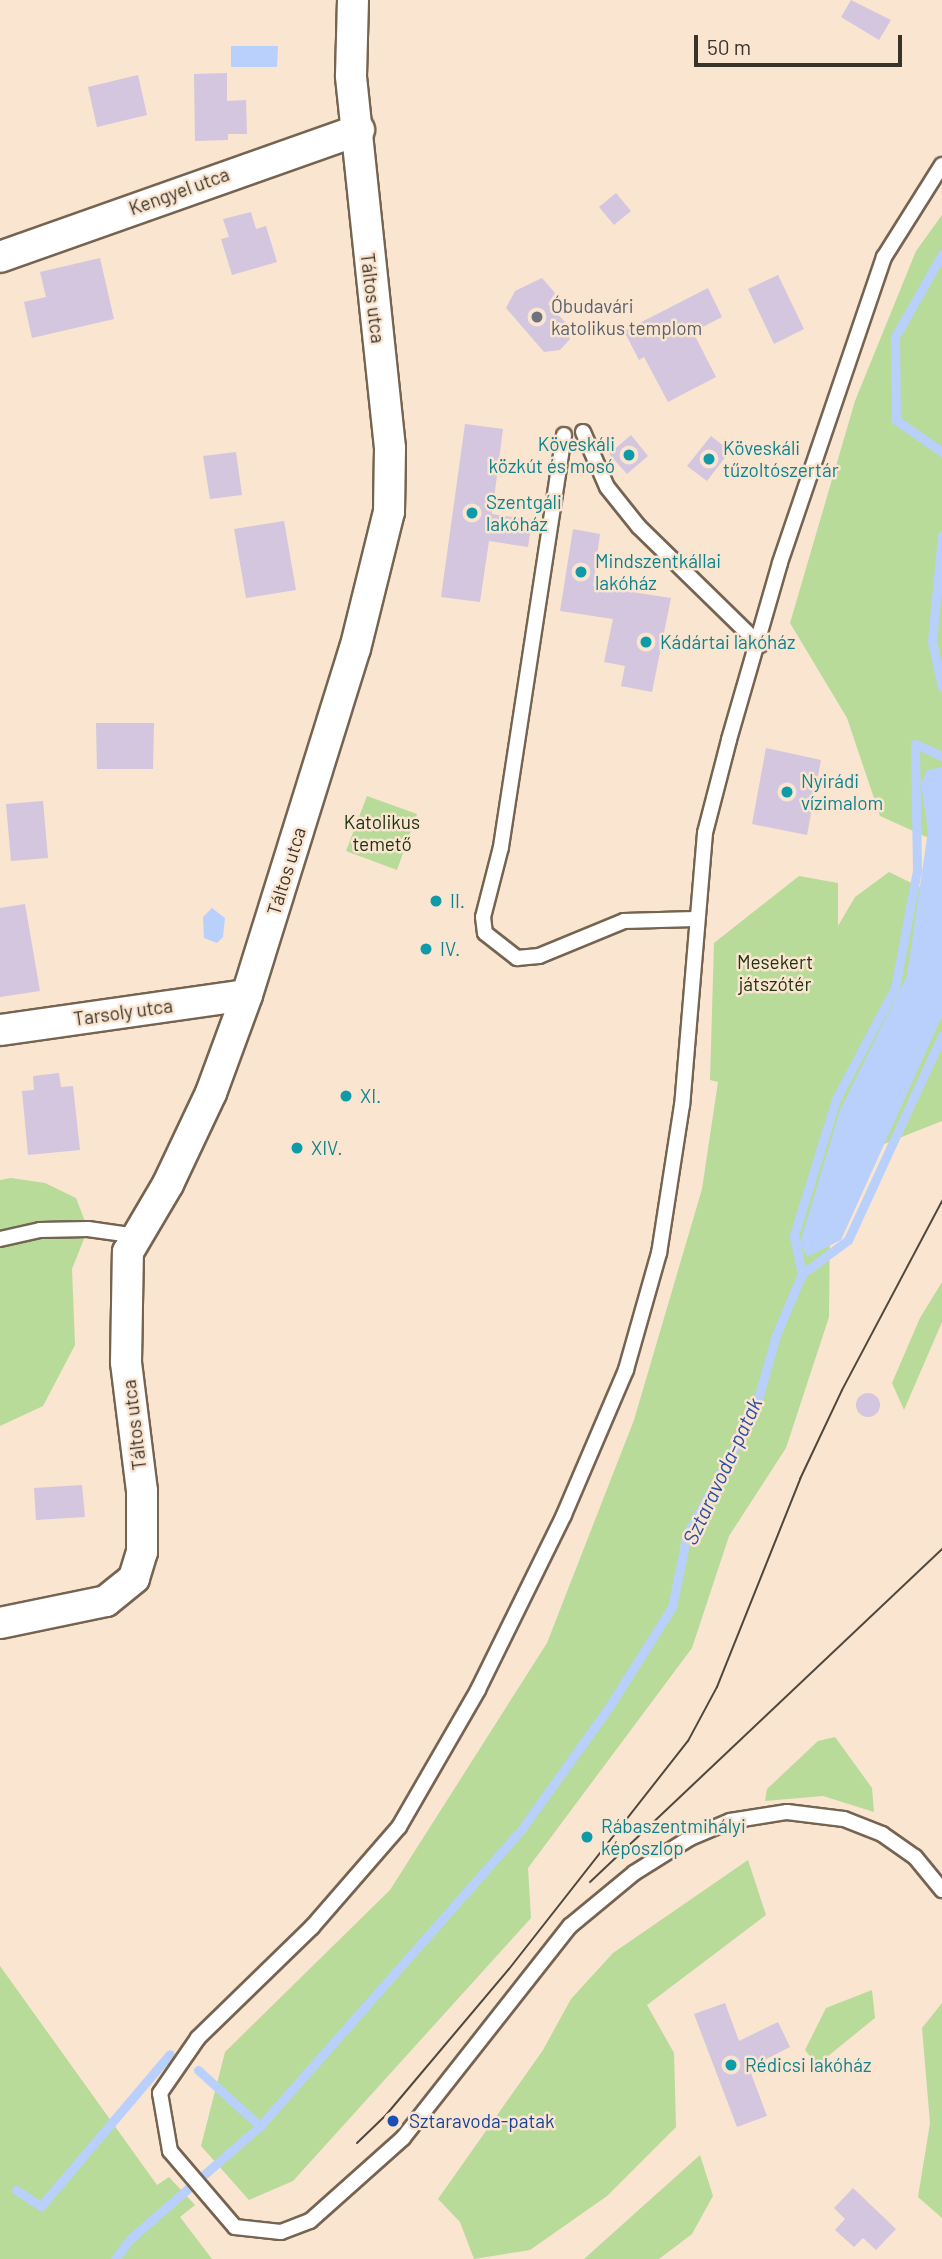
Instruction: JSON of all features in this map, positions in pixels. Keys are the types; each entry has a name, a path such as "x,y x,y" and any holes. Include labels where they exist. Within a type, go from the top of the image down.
{"street":[{"name":"Táltos utca","path":"0,1623 106,1601 134,1578 142,1552 142,1491 126,1362 124,1284 128,1252 168,1184 211,1093 247,995 355,649 389,512 390,448 366,243 359,130 351,76 353,0"},
{"name":"Kengyel utca","path":"0,257 359,130"},
{"name":"Tarsoly utca","path":"0,1030 247,995"}],"lane":[{"path":"942,165 884,257 780,563 760,645 705,833 695,919 682,1105 660,1253 626,1370 564,1515 478,1690 399,1827 312,1927 198,2038 160,2093 170,2151 235,2227 281,2232 310,2221 403,2138 569,1926 634,1872 700,1833 730,1821 787,1812 844,1819 882,1833 915,1857 942,1890"},
{"path":"583,432 607,487 639,527 760,645"},
{"path":"564,435 503,835 482,917 485,933 517,958 540,956 624,921 695,919"},
{"path":"0,1239 40,1230 88,1229 137,1236"}],"green space":[{"path":"942,215 942,844 880,816 847,718 790,623 855,401 916,251"},
{"name":"Katolikus temető","path":"367,796 417,814 397,870 346,851"},
{"name":"Mesekert játszótér","path":"889,872 942,898 942,1121 859,1154 830,1223 829,1317 786,1448 729,1536 692,1648 528,1868 531,1918 293,2181 249,2200 201,2146 225,2052 390,1890 547,1643 634,1420 702,1189 718,1082 710,1080 714,943 799,876 838,883 838,926 855,897"},
{"path":"11,1178 45,1183 76,1198 88,1229 72,1269 75,1345 43,1406 0,1426 0,1180"},
{"path":"942,1282 942,1322 904,1410 892,1383 920,1318"},
{"path":"835,1737 872,1788 874,1812 823,1796 765,1801 767,1789 818,1741"},
{"path":"748,1860 766,1915 647,2005 674,2053 676,2127 607,2196 530,2250 474,2259 460,2222 438,2199 543,2050 571,1999 613,1953"},
{"path":"0,1966 157,2185 169,2177 195,2205 180,2217 212,2259 0,2259"},
{"path":"872,1990 875,2018 817,2065 805,2050 826,2008"},
{"path":"942,2003 942,2218 918,2197 930,2123 922,2028"},
{"path":"700,2155 713,2196 692,2234 659,2259 584,2259"}],"water":[{"path":"231,46 278,46 277,67 231,67"},
{"path":"942,767 942,1016 841,1240 807,1257 800,1243 840,1110 907,976 928,831 921,784 927,770"},
{"path":"212,908 225,918 223,937 217,943 204,938 203,917"}],"building":[{"path":"851,0 891,20 879,40 841,17"},
{"path":"227,73 227,101 246,100 247,134 228,134 228,140 195,141 194,74"},
{"path":"138,75 147,115 97,127 88,87"},
{"path":"616,193 631,211 614,225 599,207"},
{"path":"251,212 256,229 266,226 277,262 232,275 221,239 229,237 223,219"},
{"path":"100,258 114,319 32,338 24,302 46,297 40,272"},
{"path":"778,275 804,329 774,344 748,289"},
{"name":"Óbudavári katolikus templom","path":"542,278 555,293 548,304 568,325 570,339 560,350 544,352 506,308 515,291"},
{"path":"708,288 722,317 693,332 716,377 668,402 644,357 639,360 624,331"},
{"name":"Szentgáli lakóház","path":"465,424 503,429 492,514 532,520 528,547 489,541 480,602 441,597"},
{"name":"Köveskáli közkút és mosó","path":"631,435 648,456 627,474 609,454"},
{"name":"Köveskáli tűzoltószertár","path":"711,436 730,451 707,481 687,466"},
{"path":"236,452 242,495 210,499 203,456"},
{"path":"284,521 296,590 246,598 234,529"},
{"path":"573,529 600,534 593,586 671,598 652,692 621,686 625,666 604,662 613,619 560,611"},
{"path":"96,723 154,723 153,769 97,769"},
{"name":"Nyirádi vízimalom","path":"766,748 821,760 807,835 752,824"},
{"path":"43,801 48,858 11,861 6,804"},
{"path":"25,904 40,991 0,997 0,908"},
{"path":"59,1073 61,1087 73,1086 80,1150 28,1155 22,1091 34,1090 33,1076"},
{"path":"868,1393 877,1396 880,1405 877,1414 868,1417 859,1414 856,1405 859,1396"},
{"path":"82,1485 85,1517 36,1520 34,1488"},
{"name":"Rédicsi lakóház","path":"725,2003 739,2041 778,2022 790,2047 749,2068 767,2116 737,2127 694,2014"},
{"path":"853,2188 896,2229 876,2250 863,2238 854,2247 835,2230 845,2219 834,2208"}],"waterway":[{"name":"Sztaravoda-patak","path":"942,254 895,337 896,420 942,452"},
{"name":"Sztaravoda-patak","path":"942,535 932,641 942,687"},
{"name":"Sztaravoda-patak","path":"115,2259 130,2239 260,2126 521,1830 609,1707 672,1607 687,1534 754,1413 776,1335 802,1274 794,1235 836,1099 895,988 917,871 915,744 942,756"},
{"path":"802,1274 848,1240 942,1036"},
{"path":"16,2190 41,2206 170,2054"},
{"path":"198,2070 260,2126"}],"tram line":[{"path":"357,2143 386,2115 509,1969 688,1741 717,1687 800,1479 842,1390 942,1201"},
{"path":"590,1882 942,1549"}],"place":[{"name":"Óbudavári katolikus templom","path":"537,317"},
{"name":"Köveskáli közkút és mosó","path":"629,455"},
{"name":"Köveskáli tűzoltószertár","path":"709,459"},
{"name":"Szentgáli lakóház","path":"472,513"},
{"name":"Mindszentkállai lakóház","path":"581,572"},
{"name":"Kádártai lakóház","path":"646,642"},
{"name":"Nyirádi vízimalom","path":"787,792"},
{"name":"II.","path":"436,901"},
{"name":"IV.","path":"426,949"},
{"name":"XI.","path":"346,1096"},
{"name":"XIV.","path":"297,1148"},
{"name":"Rábaszentmihályi képoszlop","path":"587,1837"},
{"name":"Rédicsi lakóház","path":"731,2065"},
{"name":"Sztaravoda-patak","path":"393,2121"}]}
